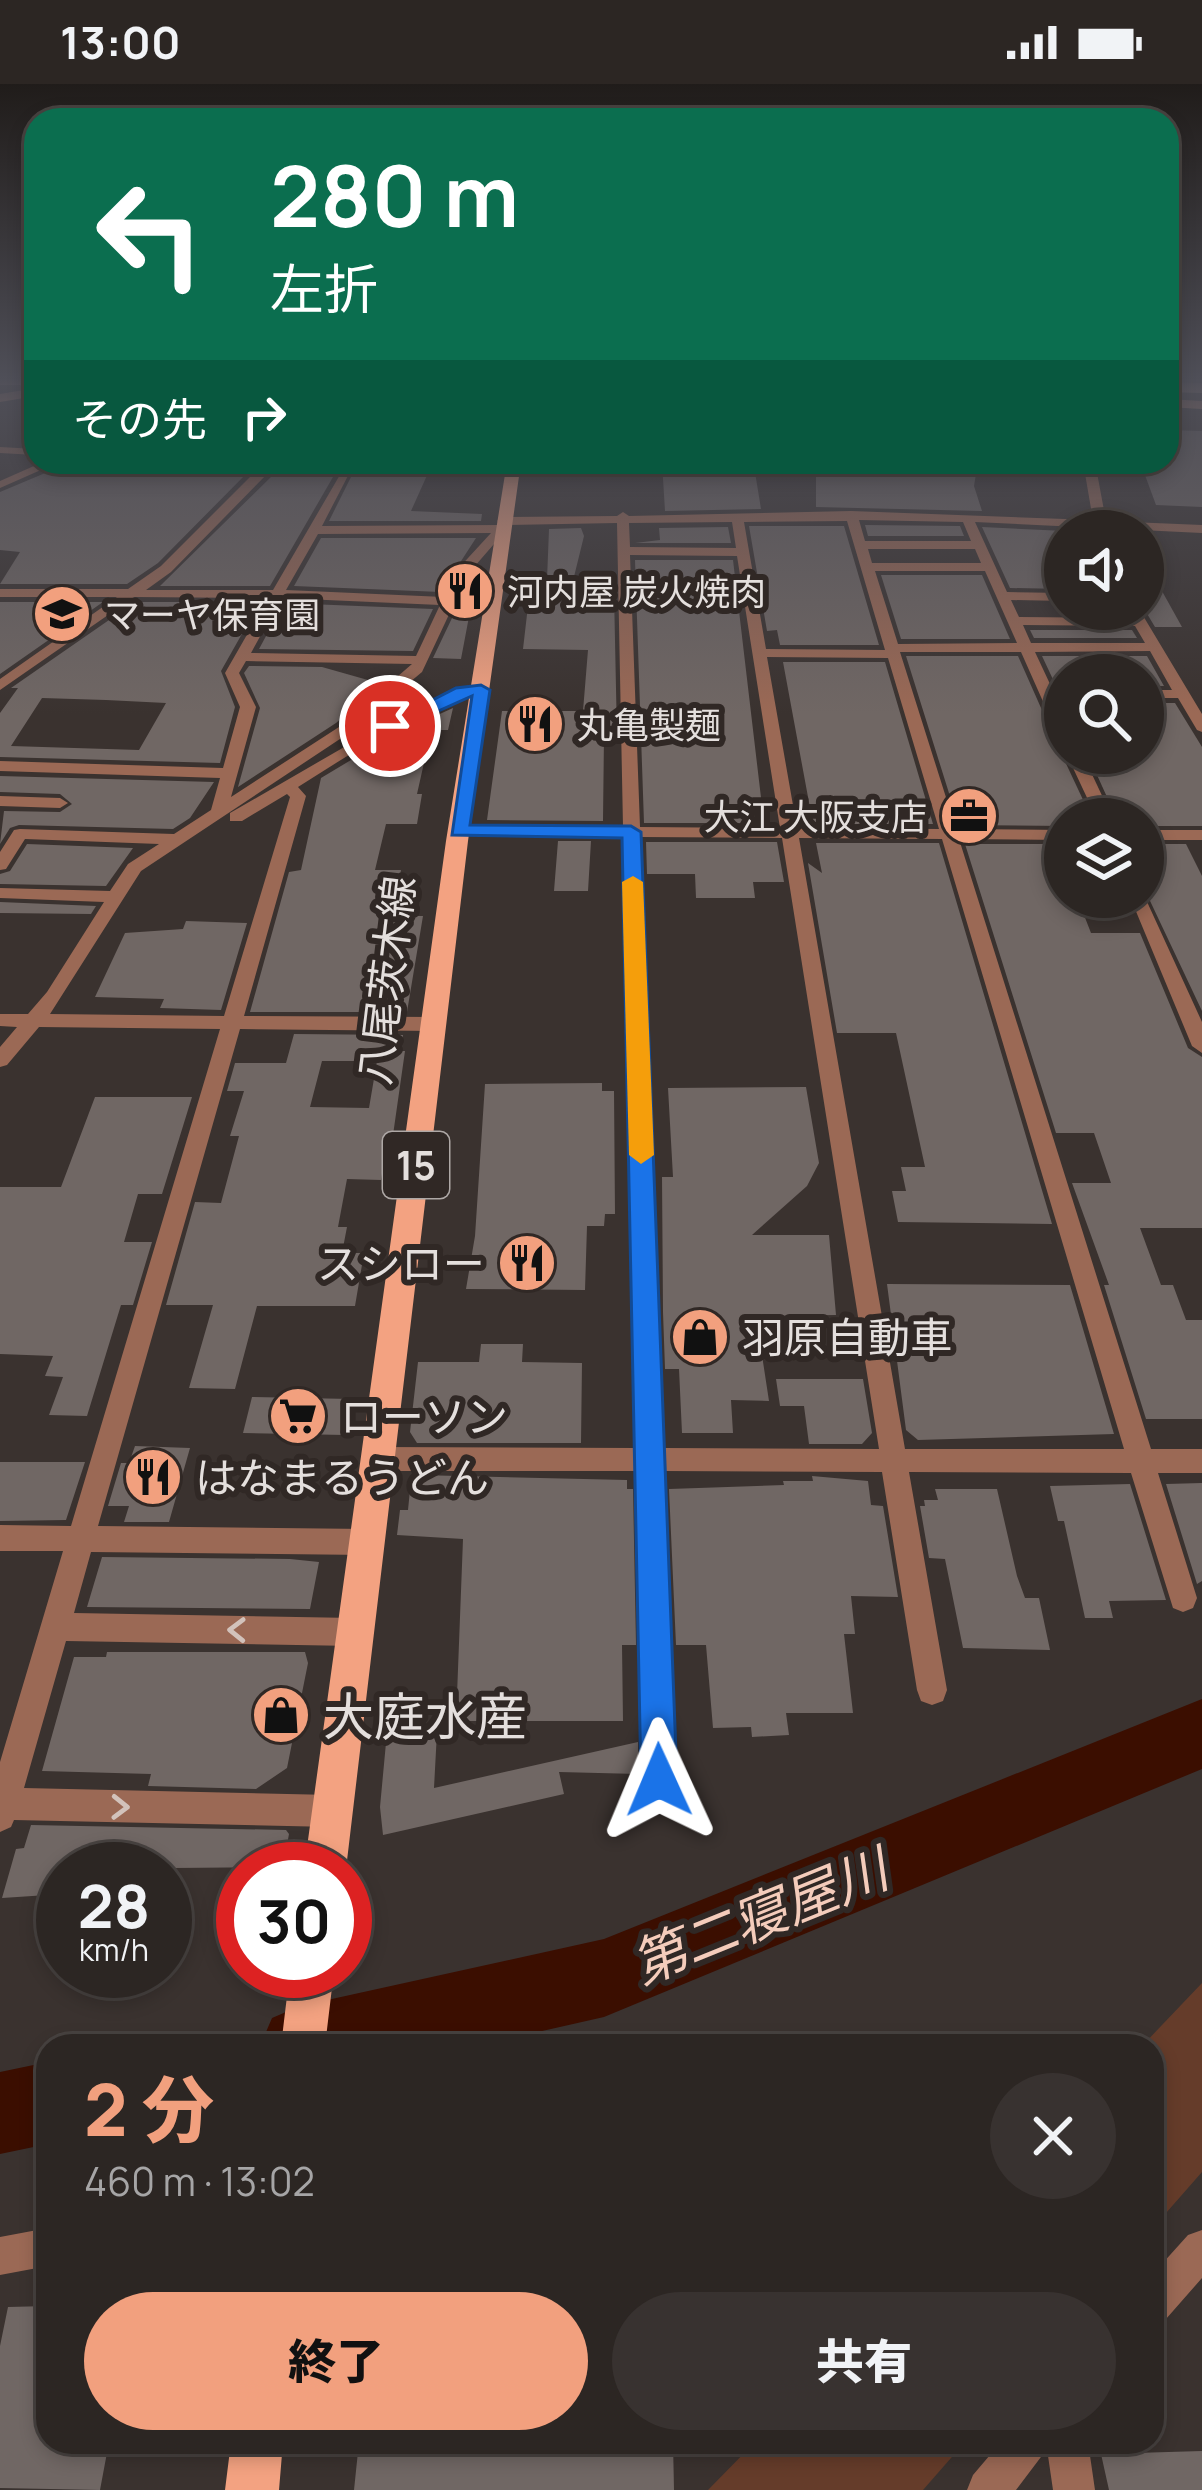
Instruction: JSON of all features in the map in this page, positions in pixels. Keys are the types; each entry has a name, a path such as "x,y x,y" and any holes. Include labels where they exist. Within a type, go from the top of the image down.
{"main road":[{"name":"八尾茨木線","path":"328,1842 375,1459 509,490"},
{"path":"304,2034 309,1998"},
{"path":"252,2490 256,2454"}],"street":[{"path":"0,686 135,594 244,490"},
{"path":"213,816 248,708 232,673 336,490"},
{"path":"313,530 623,516 851,515 1044,524"},
{"path":"851,515 1183,1598"},
{"path":"623,516 659,1780"},
{"path":"737,517 932,1690"},
{"path":"967,518 1044,688"},
{"path":"0,1060 54,997 134,868 344,730 404,681 420,660 445,601 502,525"},
{"path":"1164,527 1202,529"},
{"path":"860,545 977,545"},
{"path":"624,551 743,552"},
{"path":"867,567 988,567"},
{"path":"0,593 277,594 445,601"},
{"path":"1001,596 1044,597"},
{"path":"1012,621 1044,619"},
{"path":"1145,630 1202,727"},
{"path":"759,653 1155,647"},
{"path":"240,657 420,660"},
{"path":"1038,675 1044,675"},
{"path":"1164,676 1172,676"},
{"path":"213,816 222,825 291,789 390,726 462,692 481,690"},
{"path":"1164,694 1183,694"},
{"path":"0,766 230,772"},
{"path":"291,789 298,796 77,1540 57,1627 2,1810 332,1811"},
{"path":"0,801 60,803"},
{"path":"459,831 1044,835"},
{"path":"0,865 20,834 174,839"},
{"path":"1164,835 1202,835"},
{"path":"0,893 116,897"},
{"path":"1148,918 1202,1046"},
{"path":"0,1020 435,1024"},
{"path":"375,1459 1202,1461"},
{"path":"0,1538 368,1542"},
{"path":"57,1627 354,1632"},
{"path":"0,2256 36,2249"},
{"path":"1164,2292 1202,2249"},
{"path":"988,2490 1019,2454"},
{"path":"1069,2454 1074,2490"}],"shaded area":[{"path":"1202,1983 1202,2172 1164,2215 1164,2034 1153,2034"},
{"path":"743,2454 954,2454 923,2490 708,2490"}],"building":[{"path":"230,490 158,563 127,584 0,584 20,552 0,550 0,492"},
{"path":"257,490 325,490 270,586 160,586"},
{"path":"344,490 420,490 411,511 482,514 481,521 329,521"},
{"path":"664,490 758,490 761,509 665,511"},
{"path":"816,490 975,490 982,511 816,507"},
{"path":"1151,490 1202,490 1202,507 1156,505"},
{"path":"865,525 960,526 964,536 868,536"},
{"path":"749,526 844,526 879,645 780,645 777,630 767,631"},
{"path":"728,527 731,543 635,543 660,540 659,528"},
{"path":"982,527 1044,530 1044,589 1010,588"},
{"path":"581,528 584,536 570,593 614,593 617,736 604,736 603,821 487,820 502,711 583,711 588,650 523,649 531,580 547,580 549,529"},
{"path":"321,538 476,538 441,592 294,586"},
{"path":"635,560 733,560 764,823 644,823"},
{"path":"478,569 461,659 433,658 472,576"},
{"path":"881,575 982,575 1010,639 901,639"},
{"path":"1164,595 1182,627 1164,627"},
{"path":"0,602 103,602 0,674"},
{"path":"135,602 260,602 221,671 235,707 220,763 0,757 0,713 18,688 11,688","holes":["42,698 166,703 139,750 11,746"]},
{"path":"284,603 433,609 413,651 259,649"},
{"path":"1030,630 1132,630 1137,638 1034,638"},
{"path":"906,656 1018,656 1044,715 1044,774 1071,774 1082,798 1044,798 1044,826 959,825"},
{"path":"783,662 885,662 933,824 813,824"},
{"path":"249,666 322,667 382,684 336,723 238,787 260,708 244,673"},
{"path":"1164,703 1175,703 1202,747 1202,826 1164,826 1164,798 1107,798 1097,774 1164,774"},
{"path":"453,708 448,730 441,730 438,745 428,745 417,794 422,794 417,824 386,824 375,870 401,870 393,916 423,916 407,1012 250,1012 289,872 301,870 321,778 391,736"},
{"path":"0,776 214,782 190,818 173,829 19,825 10,828 0,844 4,811 60,812 72,804 60,794 0,792"},
{"path":"558,841 591,841 588,891 554,891"},
{"path":"646,842 777,842 784,882 753,882 755,898 696,898 695,874 647,874"},
{"path":"816,843 939,843 1052,1224 898,1222 892,1191 906,1191 901,1167 925,1167 896,1033 837,1033 808,863 822,873"},
{"path":"27,844 133,848 106,886 0,884 0,874 10,871"},
{"path":"965,844 1044,844 1044,918 1085,918 1091,933 1140,933 1188,1048 1202,1057 1202,1228 1140,1228 1161,1285 1173,1285 1186,1320 1202,1320 1202,1419 1146,1419 1104,1285 1109,1285 1072,1183 1111,1183 1094,1133 1056,1133"},
{"path":"1164,844 1186,844 1202,876 1202,1011 1158,918 1164,918"},
{"path":"0,902 96,906 91,914 0,913"},
{"path":"186,921 247,923 221,1010 160,1008 164,999 95,997 125,933 183,929"},
{"path":"294,1034 403,1035 393,1135 388,1135 381,1180 347,1179 338,1227 347,1227 342,1253 364,1253 355,1306 257,1306 235,1389 189,1388 213,1305 166,1305 195,1202 221,1203 239,1136 230,1136 244,1091 227,1091 235,1063 286,1063","holes":["322,1061 377,1061 369,1108 310,1107"]},
{"path":"602,1083 602,1091 614,1091 615,1214 605,1214 604,1226 587,1226 585,1290 466,1289 475,1236 485,1084"},
{"path":"806,1087 819,1163 807,1186 752,1235 829,1235 836,1315 756,1316 769,1401 731,1400 733,1433 682,1433 679,1369 665,1369 662,1177 673,1177 668,1088"},
{"path":"95,1097 192,1097 162,1194 138,1194 124,1242 152,1242 133,1305 121,1305 87,1416 49,1415 63,1377 45,1376 53,1356 0,1354 0,1187 61,1187"},
{"path":"887,1284 1070,1285 1114,1434 918,1440 906,1430"},
{"path":"481,1344 523,1344 522,1362 582,1363 581,1443 417,1443 410,1432 418,1362 479,1362"},
{"path":"776,1379 863,1379 872,1433 862,1444 809,1444 804,1406 780,1406"},
{"name":"ローソン","path":"252,1397 351,1399 345,1435 243,1433"},
{"name":"はなまるうどん","path":"135,1446 190,1448 169,1522 124,1522 129,1506 108,1506 121,1463 129,1463"},
{"path":"0,1462 85,1462 66,1520 0,1521"},
{"path":"418,1475 627,1480 627,1489 633,1489 636,1645 622,1645 623,1721 456,1721 463,1539 397,1535 400,1510 408,1510 411,1480"},
{"path":"812,1476 868,1481 871,1505 883,1506 898,1597 851,1596 855,1634 844,1634 853,1713 786,1713 789,1735 752,1737 751,1727 713,1728 706,1645 676,1645 669,1489 784,1485 783,1481 813,1481"},
{"path":"1202,1483 1202,1581 1197,1584 1166,1484"},
{"path":"1130,1484 1166,1600 1109,1601 1113,1618 1085,1618 1064,1521 1058,1521 1050,1486"},
{"path":"935,1489 997,1489 1017,1576 1025,1598 1039,1598 1050,1650 963,1648 945,1559 929,1558 920,1506 925,1506 924,1500 938,1500"},
{"path":"102,1557 319,1562 310,1609 87,1607"},
{"path":"107,1652 305,1652 308,1663 287,1768 256,1789 148,1786 151,1774 42,1771 74,1657 106,1657"},
{"path":"387,1732 437,1732 434,1788 638,1742 638,1774 559,1772 564,1794 383,1835 380,1807"},
{"path":"31,1825 286,1830 289,1834 288,1842 216,1842 216,1868 192,1868 192,1842 36,1842 36,1896 2,1898 16,1849 24,1848"},
{"path":"36,2306 36,2454 107,2454 100,2490 0,2488 0,2346 8,2307"},
{"path":"1202,2451 1202,2490 1109,2490 1101,2454"},
{"path":"358,2454 673,2454 674,2490 354,2490"}],"waterway":[{"name":"第二寝屋川","path":"354,2034 604,1978 1202,1734"},
{"name":"第二寝屋川","path":"0,2113 36,2106"}],"slow traffic":[{"path":"633,882 641,1155"}],"place":[{"name":"河内屋 炭火焼肉","path":"465,591"},
{"name":"マーヤ保育園","path":"62,614"},
{"name":"丸亀製麺","path":"535,724"},
{"name":"大江 大阪支店","path":"969,816"},
{"name":"スシロー","path":"527,1263"},
{"name":"羽原自動車","path":"700,1337"},
{"name":"ローソン","path":"298,1416"},
{"name":"はなまるうどん","path":"153,1477"},
{"name":"大庭水産","path":"281,1715"}],"route":[{"path":"390,726 462,692 481,690 459,831 631,832 659,1780"}]}
